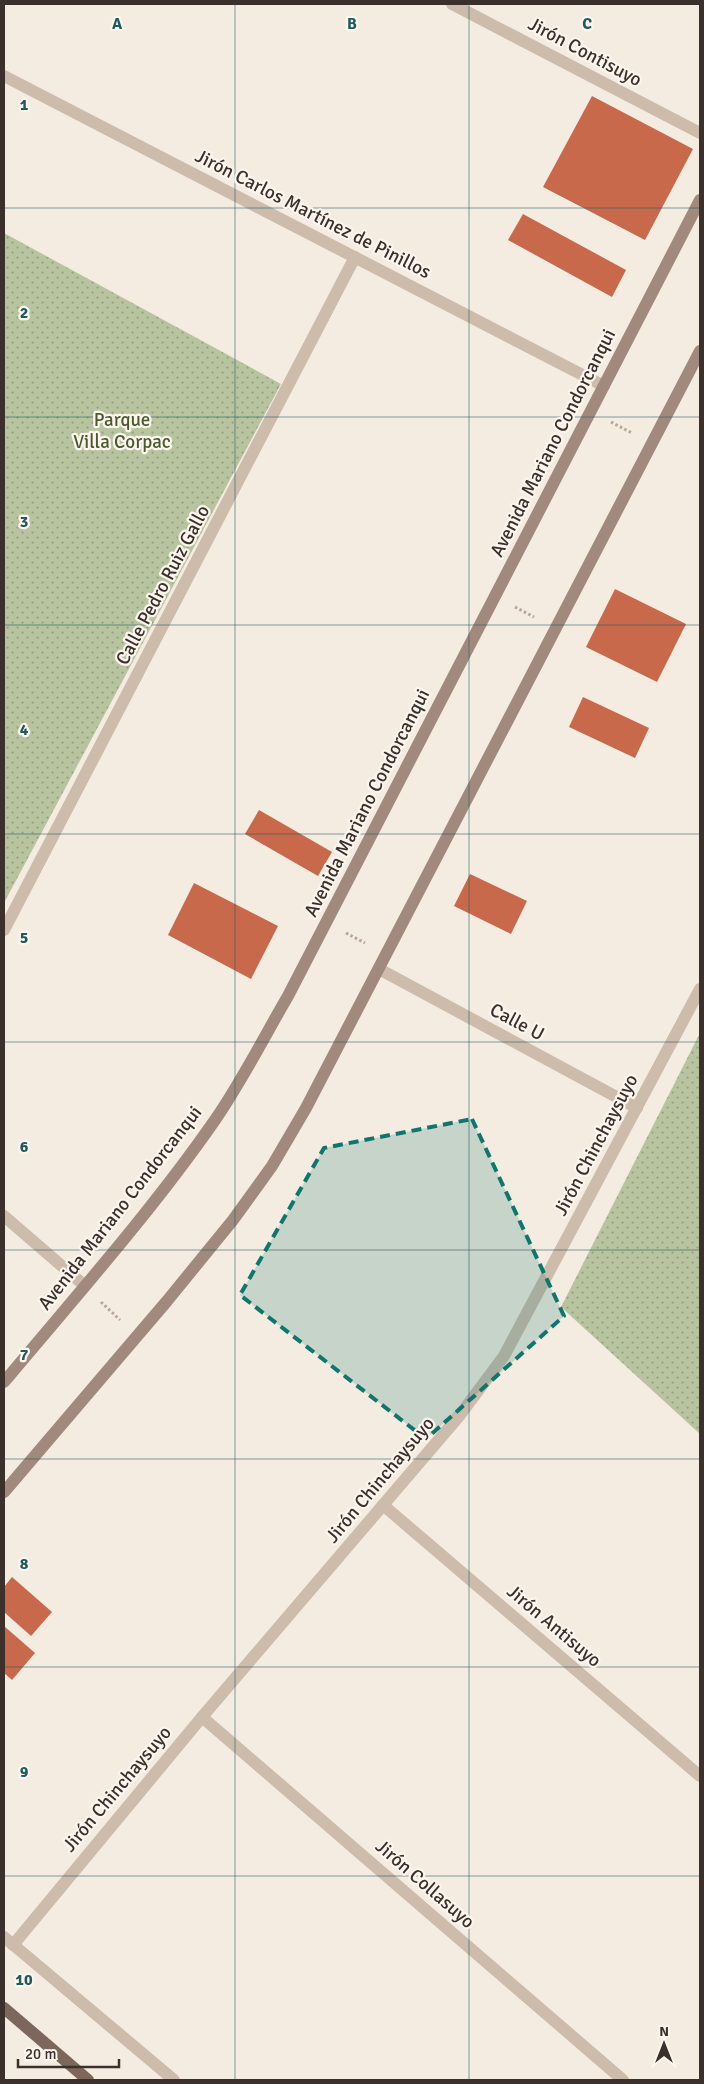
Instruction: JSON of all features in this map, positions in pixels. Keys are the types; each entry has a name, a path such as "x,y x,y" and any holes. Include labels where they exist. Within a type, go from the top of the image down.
{"main road":[{"name":"Avenida Mariano Condorcanqui","path":"4,1382 151,1206 216,1119 288,996 700,200"},
{"path":"4,1492 233,1220 272,1166 306,1108 387,955 700,351"},
{"path":"4,2008 88,2080"}],"street":[{"name":"Jirón Contisuyo","path":"454,4 700,133"},
{"name":"Jirón Carlos Martínez de Pinillos","path":"4,76 604,386"},
{"name":"Calle Pedro Ruiz Gallo","path":"4,930 355,257"},
{"name":"Calle U","path":"379,969 637,1108"},
{"name":"Jirón Chinchaysuyo","path":"8,1941 460,1415 504,1356 700,990"},
{"path":"4,1216 85,1286"},
{"name":"Jirón Antisuyo","path":"383,1505 700,1776"},
{"name":"Jirón Collasuyo","path":"202,1717 623,2080"},
{"path":"8,1941 174,2080"}],"path":[{"path":"591,411 652,444"},
{"path":"495,596 556,629"},
{"path":"326,921 387,955"},
{"path":"85,1286 136,1336"}],"highlighted area":[{"path":"472,1119 564,1316 426,1439 240,1295 324,1148"}],"green space":[{"name":"Parque Villa Corpac","path":"4,233 281,384 4,903"},
{"path":"700,1033 700,1434 561,1307"}],"building":[{"path":"592,96 693,149 645,240 543,187"},
{"path":"523,214 626,270 612,297 508,240"},
{"path":"615,589 686,624 657,682 586,647"},
{"path":"583,697 649,728 635,758 569,727"},
{"path":"259,810 332,852 318,876 245,834"},
{"path":"470,874 527,901 511,934 454,906"},
{"path":"194,883 278,926 251,979 168,935"},
{"path":"12,1577 52,1612 31,1636 4,1612 4,1587"},
{"path":"4,1626 35,1653 12,1680 4,1673"}]}
